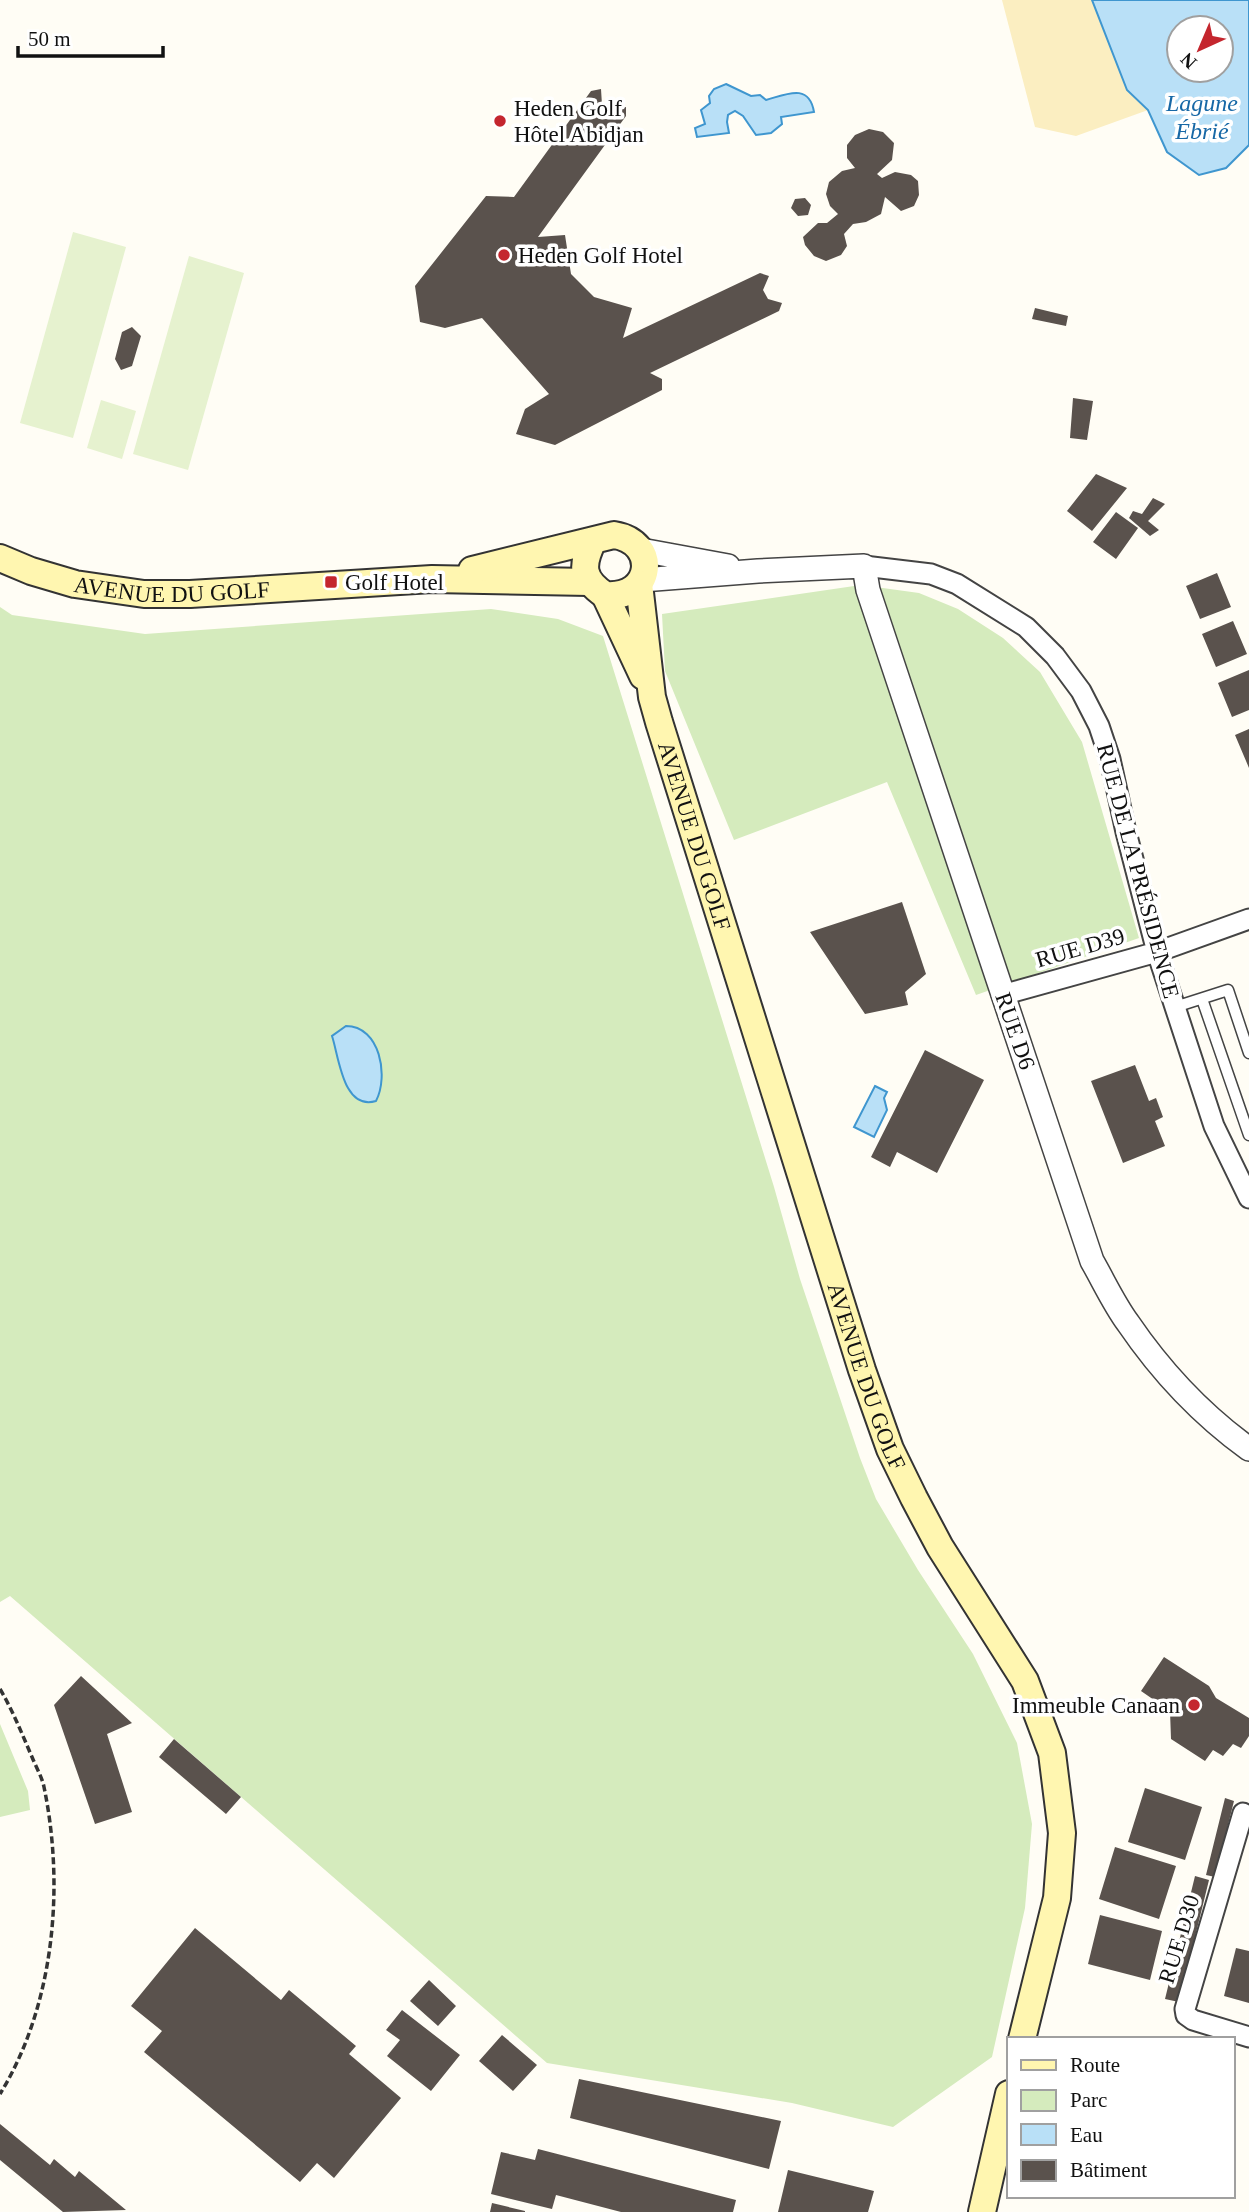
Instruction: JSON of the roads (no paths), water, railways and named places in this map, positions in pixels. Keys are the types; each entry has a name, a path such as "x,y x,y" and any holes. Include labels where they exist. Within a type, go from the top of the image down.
{"main road":[{"name":"AVENUE DU GOLF","path":"0,558 31,571 75,584 144,594 190,594 432,579 597,589 626,594 640,582 645,570 641,550 624,537 614,536 432,579"},
{"name":"AVENUE DU GOLF","path":"593,541 585,562 585,572 597,589 652,697"},
{"name":"AVENUE DU GOLF","path":"640,582 652,697 684,808 862,1370 890,1449 940,1547 1025,1681 1052,1754 1062,1833 1057,1898 1022,2037"},
{"path":"982,2212 1007,2103"}],"street":[{"name":"RUE DE LA PRÉSIDENCE","path":"641,550 758,571"},
{"name":"RUE DE LA PRÉSIDENCE","path":"640,582 758,571 864,566 931,574 957,584 1026,627 1055,656 1081,691 1099,726 1110,758 1157,952 1214,1126 1249,1198"},
{"name":"RUE D6","path":"864,566 868,590 877,610 1092,1261 1127,1322 1170,1378 1230,1435 1249,1448"},
{"name":"RUE D39","path":"1002,995 1157,952 1249,919"},
{"name":"RUE D30","path":"1243,1813 1185,2009 1186,2015 1192,2020 1249,2038"}],"lane":[{"path":"1175,1007 1228,990 1249,1053"},
{"path":"1202,999 1249,1135"}],"water":[{"name":"Lagune Ébrié","path":"1092,0 1249,0 1249,145 1226,168 1199,175 1167,152 1148,110 1127,90"},
{"path":"726,84 751,96 760,95 766,100 788,94 802,94 811,103 814,112 781,117 782,124 771,133 756,135 743,116 735,111 728,115 729,133 697,137 695,128 705,124 701,110 710,103 709,96 714,89"},
{"path":"346,1026 358,1028 367,1034 379,1054 382,1079 376,1101 365,1102 356,1098 344,1080 332,1036"},
{"path":"875,1086 887,1092 884,1098 887,1110 874,1137 854,1127"}],"place":[{"name":"Heden Golf Hôtel Abidjan","path":"500,121"},
{"name":"Heden Golf Hotel","path":"504,255"},
{"name":"Golf Hotel","path":"331,582"},
{"name":"Immeuble Canaan","path":"1194,1705"}]}
